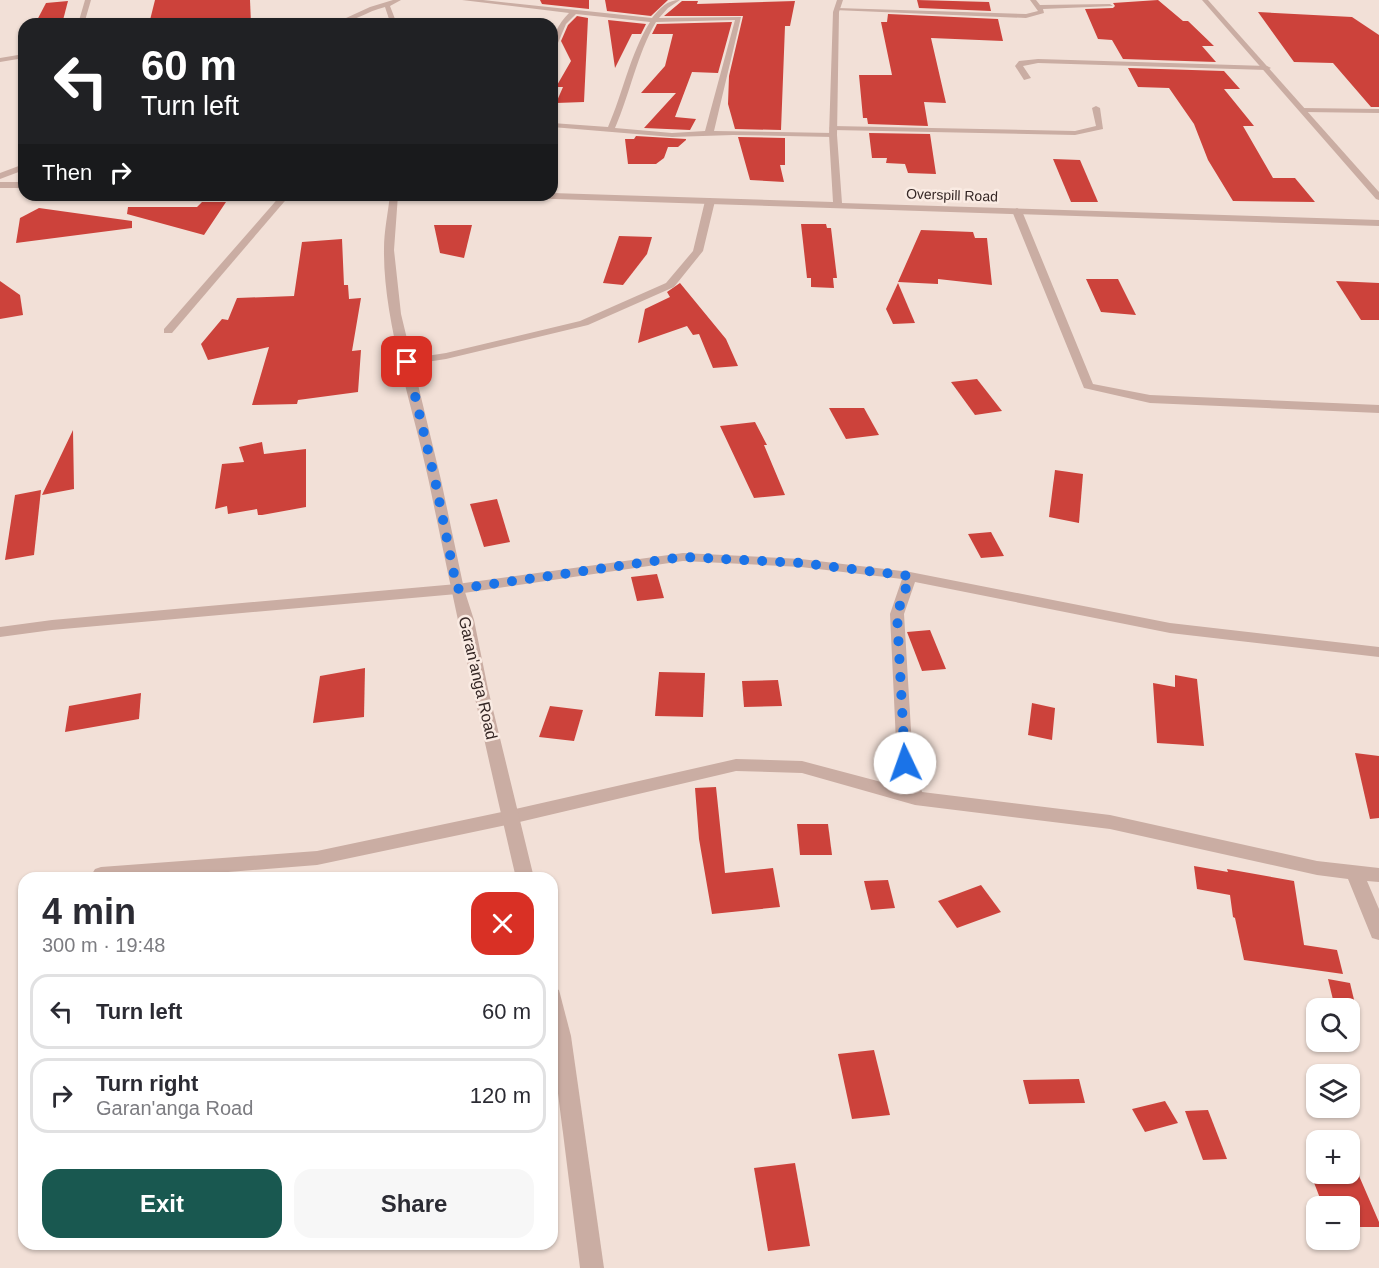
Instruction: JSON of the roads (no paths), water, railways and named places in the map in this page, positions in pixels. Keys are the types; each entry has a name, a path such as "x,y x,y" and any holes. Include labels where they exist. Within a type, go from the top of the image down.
{"street":[{"path":"83,18 88,0"},
{"path":"350,18 398,0"},
{"path":"465,0 654,20 740,18 709,134"},
{"path":"610,129 624,102 638,53 654,20 671,2 677,0"},
{"path":"838,206 833,131 837,10 840,0"},
{"path":"837,10 1026,16 1042,12 1033,0"},
{"path":"1205,0 1379,197"},
{"path":"387,6 391,18"},
{"path":"1039,7 1110,6"},
{"path":"558,35 563,23 575,12"},
{"path":"0,60 18,57"},
{"path":"1027,78 1019,66 1022,63 1038,61 1266,68"},
{"path":"558,125 672,135 833,131 1075,133 1100,127 1095,108"},
{"path":"1304,110 1379,111"},
{"path":"0,176 18,169"},
{"path":"0,185 18,185"},
{"name":"Overspill Road","path":"558,196 1379,223"},
{"path":"168,331 281,201"},
{"name":"Garan'anga Road","path":"393,201 389,250 396,314 435,480 457,589 467,620 480,689 524,872"},
{"path":"407,362 446,356 584,323 670,285 698,251 710,201"},
{"path":"1017,211 1088,386 1150,399 1379,409"},
{"path":"0,632 52,625 457,589 683,557 801,563 910,576 1170,628 1379,652"},
{"path":"910,576 897,614 905,763 915,798"},
{"path":"128,872 317,858 511,817 736,765 802,767 915,798 1110,822 1317,868 1379,875"},
{"path":"1354,872 1379,932"},
{"path":"558,1023 592,1268"}]}
